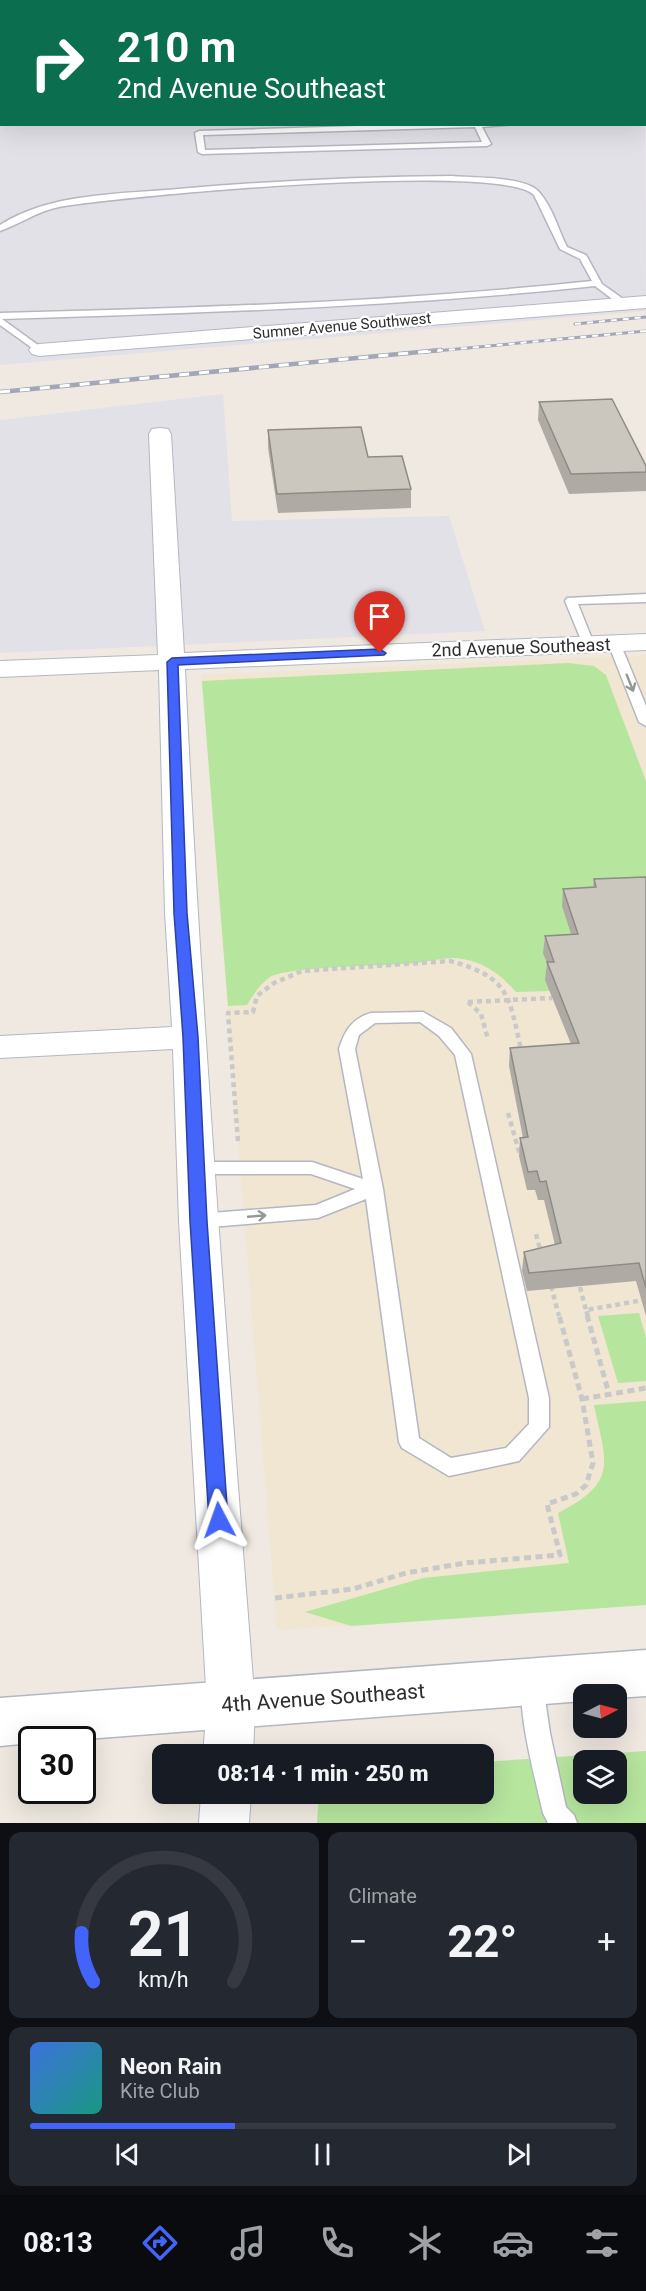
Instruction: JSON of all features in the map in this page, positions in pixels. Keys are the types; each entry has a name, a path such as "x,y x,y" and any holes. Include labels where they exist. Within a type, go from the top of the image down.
{"street":[{"name":"Sumner Avenue Southwest","path":"39,350 646,302"},
{"path":"160,434 172,662 181,913 190,1037 198,1221 231,1705 229,1744"},
{"name":"2nd Avenue Southeast","path":"0,669 646,642"},
{"path":"0,1047 190,1037"},
{"name":"4th Avenue Southeast","path":"0,1722 646,1673"},
{"path":"224,1823 225,1804"}],"lane":[{"path":"442,126 199,133 202,152 488,144 478,126"},
{"path":"0,229 12,221 58,205 163,191 314,182 485,179 514,183 532,189 541,200 564,249 583,257 597,283 623,303"},
{"path":"0,316 277,308 525,291 597,283"},
{"path":"0,321 39,350"},
{"path":"646,598 571,601 601,644 646,722"},
{"path":"423,1017 445,1032 463,1054 539,1398 539,1427 512,1455 449,1467 409,1442 374,1189 347,1049 352,1032 371,1018 423,1017"},
{"path":"196,1168 312,1168 374,1189"},
{"path":"198,1221 318,1211 374,1189"},
{"path":"532,1682 538,1733 555,1813 566,1823"}],"path":[{"path":"468,1002 552,998"},
{"path":"534,1228 544,1262"},
{"path":"275,1598 353,1589 406,1573 465,1563 560,1555 548,1504 576,1494 586,1485 593,1463 582,1399 550,1285"},
{"path":"580,1287 609,1395"},
{"path":"586,1310 644,1300"},
{"path":"582,1399 646,1388"}],"shaded area":[{"path":"0,126 645,126 646,311 0,365"},
{"path":"223,394 232,521 449,516 485,631 0,653 0,420"},
{"path":"646,655 646,1605 277,1630 201,675"}],"green space":[{"path":"568,663 594,666 606,675 646,781 646,894 576,951 552,980 546,980 550,991 516,992 499,975 486,967 472,961 452,958 417,963 281,973 270,977 263,983 247,1005 228,1006 202,681"},
{"path":"639,1313 646,1338 646,1381 618,1383 598,1316"},
{"path":"646,1401 646,1605 351,1626 305,1612 423,1578 569,1563 558,1513 578,1502 591,1491 603,1469 604,1456 594,1405"},
{"path":"646,1751 646,1823 317,1823 318,1804 494,1804 494,1761 573,1756 573,1804 627,1804 627,1752"}],"building":[{"path":"612,399 646,466 646,472 571,474 539,402"},
{"path":"361,427 368,457 402,456 411,489 277,494 268,430"},
{"path":"646,877 646,1288 639,1263 529,1273 524,1252 561,1243 546,1181 540,1182 537,1171 528,1172 520,1138 528,1137 510,1048 579,1043 547,962 554,962 545,936 578,934 563,889 596,887 594,879"}],"railway":[{"path":"575,324 646,317"},
{"path":"425,352 646,331"},
{"path":"0,392 441,350"}],"route":[{"path":"219,1520 198,1221 190,1037 181,913 172,662 380,653"}]}
